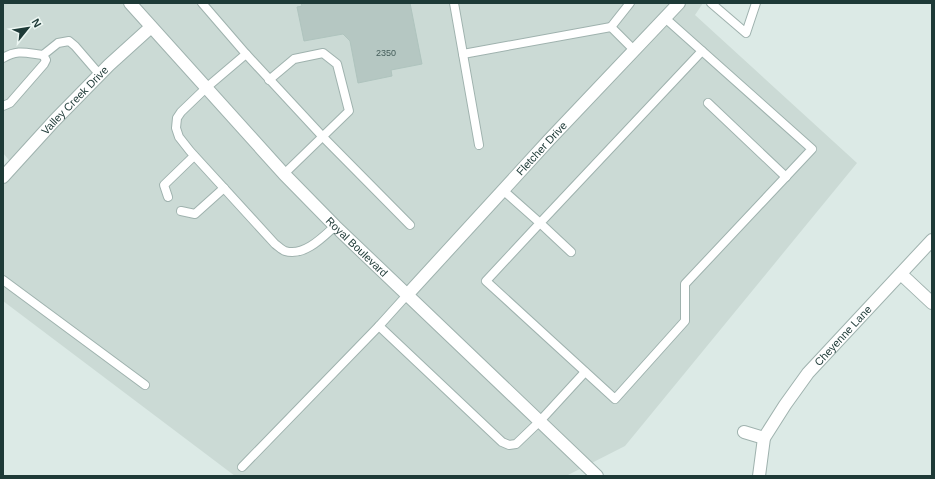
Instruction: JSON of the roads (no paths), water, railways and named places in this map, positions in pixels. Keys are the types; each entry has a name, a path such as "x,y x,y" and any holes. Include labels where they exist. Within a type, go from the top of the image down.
{"street":[{"name":"Royal Boulevard","path":"130,3 284,174 335,226 597,476"},
{"name":"Fletcher Drive","path":"407,295 679,3"},
{"name":"Valley Creek Drive","path":"3,176 54,121 151,27"},
{"name":"Cheyenne Lane","path":"760,476 764,438 808,373 932,240"},
{"path":"901,274 932,303"},
{"path":"744,432 764,438"}],"lane":[{"path":"202,3 269,80 323,137 410,224"},
{"path":"454,3 479,145"},
{"path":"463,54 611,27 630,3"},
{"path":"711,3 746,34 756,3"},
{"path":"665,18 812,149 685,284 685,321 614,399 486,281 702,51"},
{"path":"611,27 634,50"},
{"path":"3,58 18,52 43,55 58,43 69,42 75,46 100,75"},
{"path":"269,80 294,59 323,53 337,64 349,111 284,174"},
{"path":"246,54 206,88 181,112 177,118 176,128 179,137 194,156 275,244 285,251 306,249 313,245 335,226"},
{"path":"3,106 10,103 44,64 46,60 43,55"},
{"path":"708,104 786,177"},
{"path":"168,197 164,185 194,156"},
{"path":"181,212 194,214 224,188"},
{"path":"504,191 571,252"},
{"path":"3,280 145,386"},
{"path":"242,467 379,326 407,295"},
{"path":"379,326 502,442 509,445 516,444 586,372"}]}
